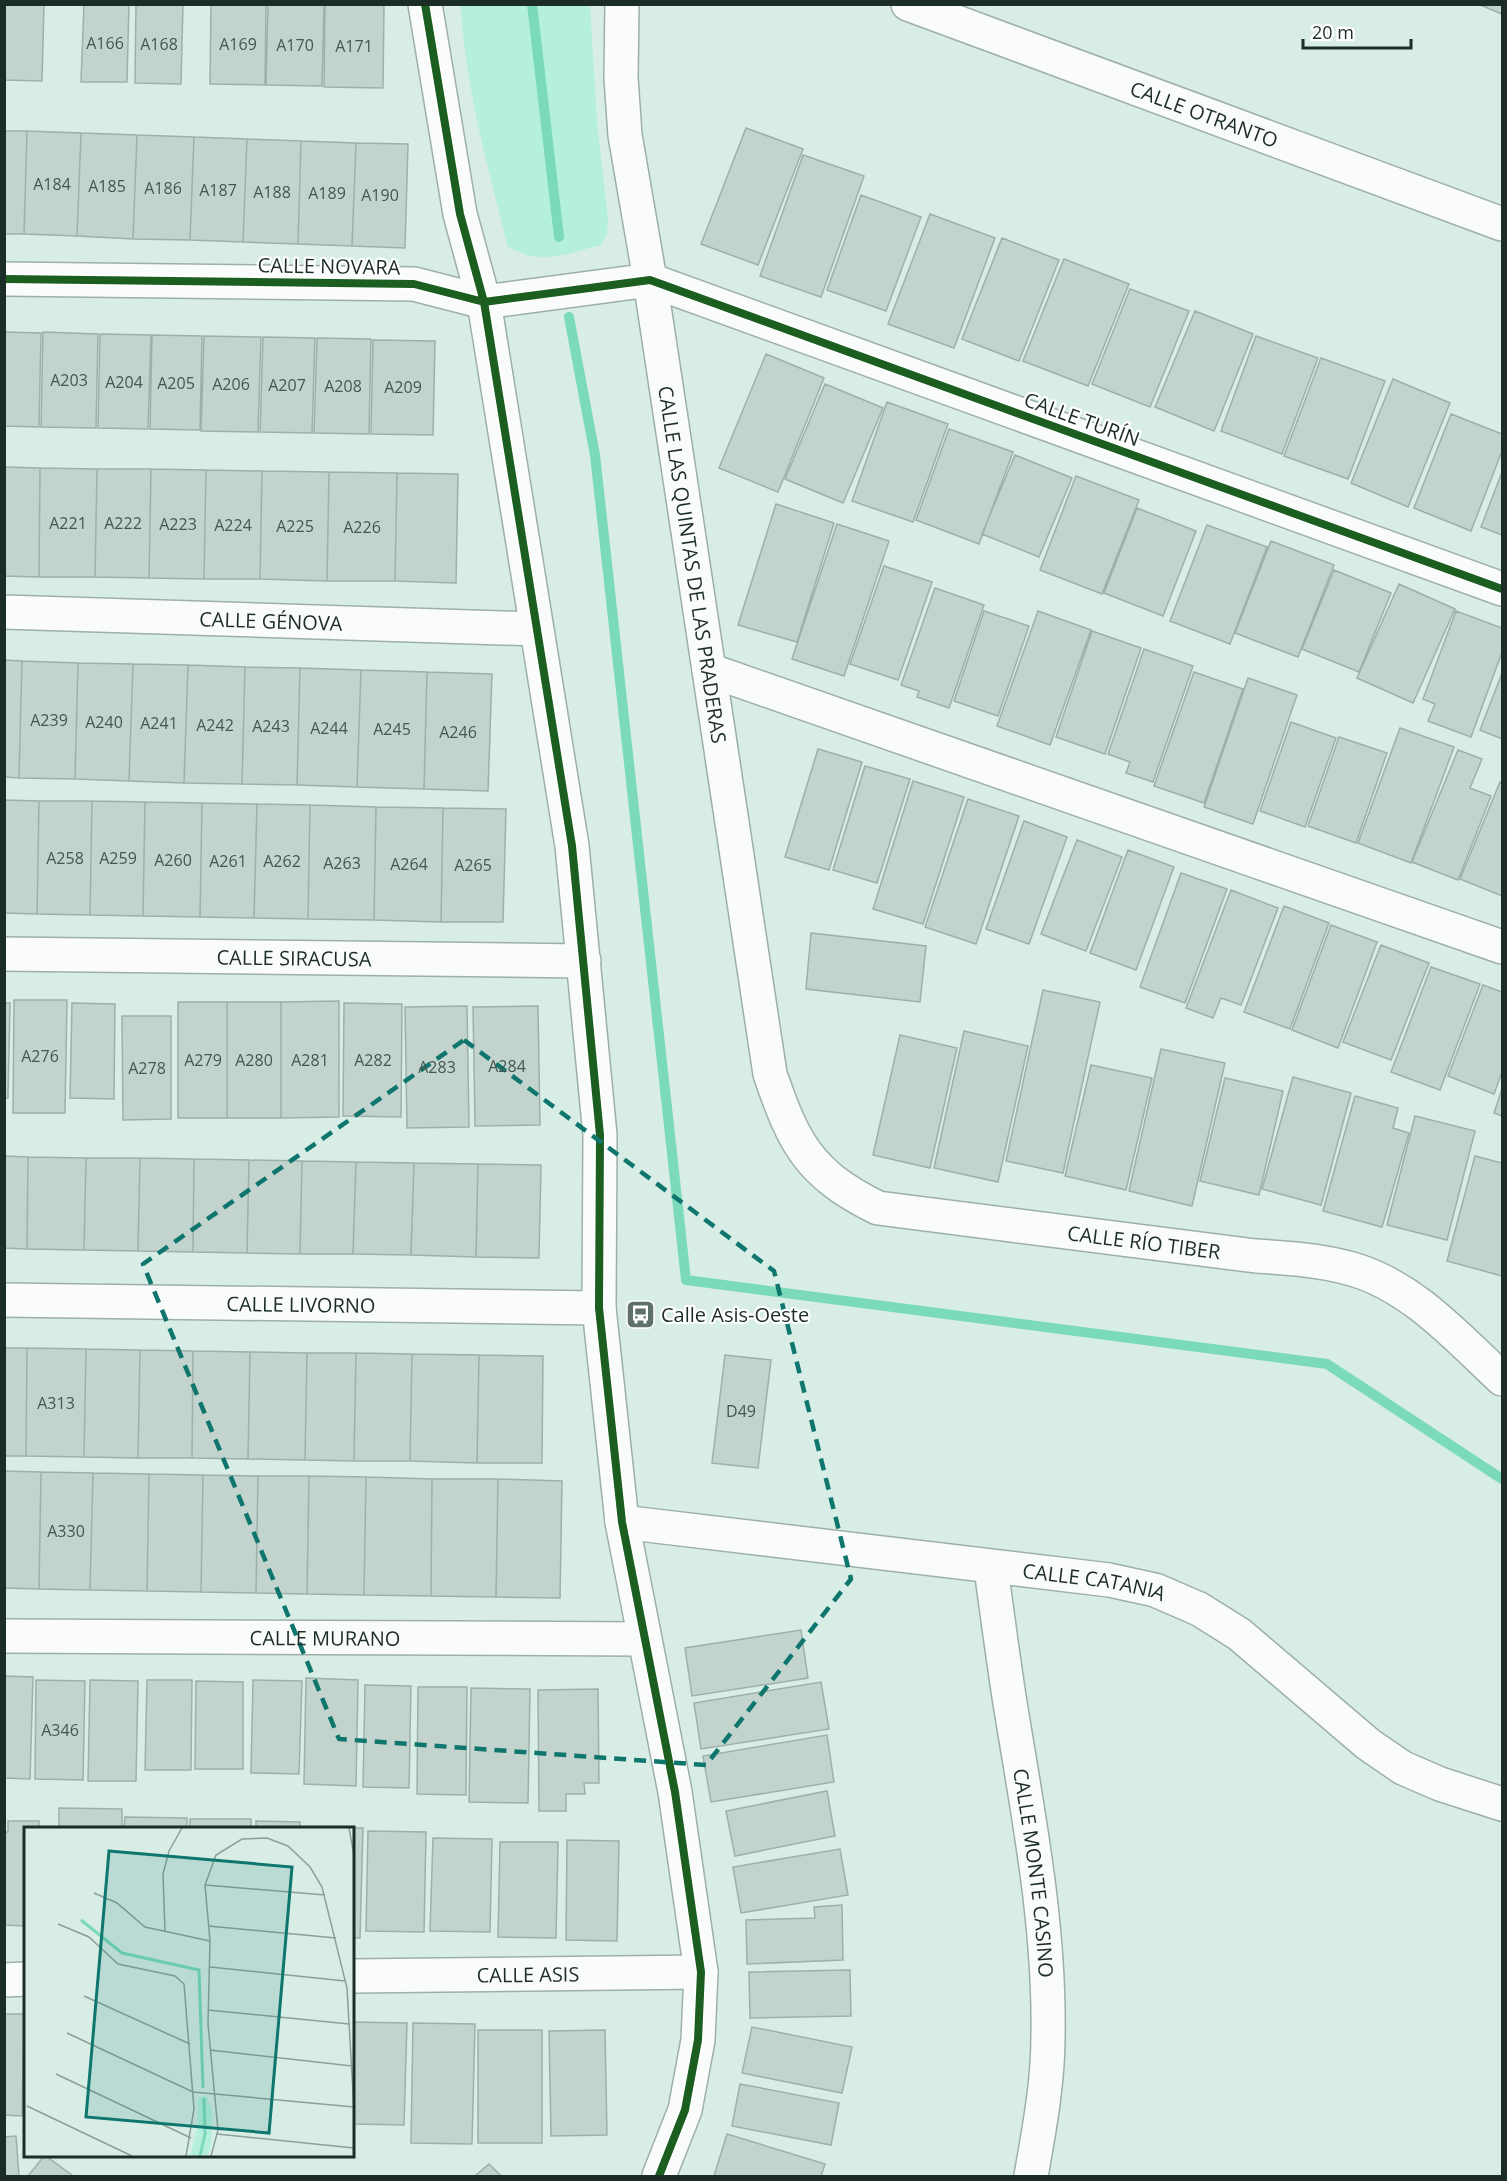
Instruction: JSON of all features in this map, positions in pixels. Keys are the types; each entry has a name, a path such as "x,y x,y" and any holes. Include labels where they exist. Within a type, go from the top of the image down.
{"street":[{"path":"425,4 460,214 484,302 572,846 600,1135 599,1308 622,1522 675,1792 701,1972 698,2040 685,2110 659,2176"},
{"name":"CALLE LAS QUINTAS DE LAS PRADERAS","path":"622,4 621,78 625,135 650,280 770,1074 786,1121"},
{"name":"CALLE OTRANTO","path":"908,4 1503,224"},
{"name":"CALLE NOVARA","path":"4,279 414,284 484,302 650,280"},
{"name":"CALLE TURÍN","path":"650,280 1503,589"},
{"name":"CALLE GÉNOVA","path":"4,612 536,629"},
{"path":"709,670 1503,947"},
{"name":"CALLE SIRACUSA","path":"4,954 584,961"},
{"name":"CALLE RÍO TIBER","path":"786,1121 804,1152 818,1168 856,1197 878,1208 1256,1256 1304,1259 1352,1269 1405,1294 1446,1327 1503,1379"},
{"name":"CALLE LIVORNO","path":"4,1300 599,1308"},
{"name":"CALLE CATANIA","path":"622,1522 991,1568 1109,1580 1155,1590 1199,1608 1239,1634 1368,1744 1403,1768 1440,1785 1503,1804"},
{"name":"CALLE MONTE CASINO","path":"991,1568 1010,1702 1032,1828 1046,1946 1048,2038 1039,2131 1031,2176"},
{"name":"CALLE MURANO","path":"4,1636 644,1639"},
{"name":"CALLE ASIS","path":"354,1976 701,1972"},
{"path":"4,1980 24,1979"}],"highlighted area":[{"path":"464,1040 774,1271 851,1579 706,1765 339,1739 143,1264"}],"green space":[{"path":"461,5 590,5 597,124 608,219 607,234 601,245 554,257 532,256 508,247 472,96"}],"building":[{"path":"4,4 44,4 42,81 4,80"},
{"path":"84,4 129,4 127,82 81,82"},
{"path":"136,4 183,4 181,84 135,83"},
{"path":"211,4 266,4 265,85 210,84"},
{"path":"268,4 324,4 322,86 266,85"},
{"path":"325,4 384,4 383,88 324,87"},
{"path":"1478,4 1502,4 1502,14"},
{"path":"746,128 803,149 758,265 701,244"},
{"path":"4,131 27,131 24,234 4,234"},
{"path":"27,131 81,133 77,236 24,234"},
{"path":"81,133 137,135 133,239 77,236"},
{"path":"137,135 194,137 190,240 133,239"},
{"path":"194,137 247,139 243,242 190,240"},
{"path":"247,139 301,141 298,244 243,242"},
{"path":"301,141 356,143 352,246 298,244"},
{"path":"356,143 408,144 405,248 352,246"},
{"path":"803,155 864,176 821,297 760,276"},
{"path":"861,195 921,217 886,311 827,290"},
{"path":"930,214 995,238 954,348 888,324"},
{"path":"1002,238 1059,260 1019,361 962,339"},
{"path":"1064,259 1129,284 1088,386 1023,361"},
{"path":"1130,289 1189,311 1150,407 1092,384"},
{"path":"1195,311 1253,334 1214,431 1155,407"},
{"path":"4,332 41,333 39,427 4,426"},
{"path":"43,332 98,334 96,428 41,427"},
{"path":"100,334 151,335 148,429 98,428"},
{"path":"152,335 202,336 200,430 150,429"},
{"path":"204,336 261,337 258,432 201,431"},
{"path":"1256,336 1318,358 1282,454 1221,431"},
{"path":"263,337 315,338 312,433 260,432"},
{"path":"317,338 371,339 369,434 314,433"},
{"path":"373,340 435,341 433,435 371,434"},
{"path":"766,354 824,378 778,492 719,468"},
{"path":"1321,358 1385,381 1348,479 1284,456"},
{"path":"1393,379 1450,403 1408,507 1351,483"},
{"path":"825,384 883,408 843,503 785,479"},
{"path":"887,402 948,424 913,522 852,501"},
{"path":"1451,414 1502,434 1502,451 1471,531 1414,508"},
{"path":"949,429 1013,452 979,544 916,520"},
{"path":"1015,455 1072,478 1039,557 982,534"},
{"path":"4,467 40,468 39,577 4,576"},
{"path":"40,468 97,469 95,577 39,577"},
{"path":"97,469 151,469 149,578 95,577"},
{"path":"151,469 206,470 204,579 149,578"},
{"path":"206,470 262,471 260,579 204,579"},
{"path":"262,471 329,472 327,581 260,579"},
{"path":"329,472 397,473 395,581 327,581"},
{"path":"1502,472 1502,535 1481,527"},
{"path":"397,473 458,474 456,583 395,581"},
{"path":"1076,476 1139,500 1102,594 1040,570"},
{"path":"776,504 834,523 797,642 738,625"},
{"path":"1137,508 1196,531 1163,616 1104,593"},
{"path":"837,524 889,541 844,676 792,659"},
{"path":"1207,525 1267,547 1230,644 1170,621"},
{"path":"1271,541 1334,565 1298,657 1235,633"},
{"path":"884,566 932,582 898,680 850,664"},
{"path":"1334,570 1391,593 1359,672 1302,649"},
{"path":"1399,584 1455,609 1413,703 1357,678"},
{"path":"935,588 984,605 949,708 917,697 919,691 901,685"},
{"path":"984,611 1029,626 998,716 954,701"},
{"path":"1038,611 1091,630 1050,745 997,726"},
{"path":"1456,611 1502,628 1502,652 1471,737 1428,721 1435,704 1423,699"},
{"path":"1092,631 1141,648 1105,754 1056,737"},
{"path":"1144,649 1193,666 1153,782 1126,773 1130,762 1108,754"},
{"path":"4,660 22,661 19,778 4,777"},
{"path":"22,661 78,663 75,779 19,778"},
{"path":"78,663 133,664 129,781 75,779"},
{"path":"133,664 188,665 184,783 129,781"},
{"path":"188,665 245,667 242,784 184,783"},
{"path":"245,667 300,668 297,785 242,784"},
{"path":"300,668 361,670 357,787 297,785"},
{"path":"361,670 427,672 424,789 357,787"},
{"path":"427,672 492,674 488,791 424,789"},
{"path":"1194,672 1243,689 1204,803 1154,786"},
{"path":"1502,673 1502,739 1480,730"},
{"path":"1248,678 1297,695 1253,824 1204,807"},
{"path":"1291,722 1336,738 1305,827 1260,811"},
{"path":"1400,728 1454,747 1411,863 1358,843"},
{"path":"1339,737 1387,753 1356,843 1308,826"},
{"path":"818,749 862,762 829,870 785,857"},
{"path":"1458,750 1482,759 1470,788 1491,796 1458,880 1412,862"},
{"path":"865,766 910,779 877,883 833,870"},
{"path":"913,781 964,797 923,924 873,909"},
{"path":"1500,782 1502,783 1502,896 1460,879"},
{"path":"968,799 1019,816 976,944 925,927"},
{"path":"4,800 39,801 37,914 4,913"},
{"path":"39,801 92,801 90,915 37,914"},
{"path":"92,801 145,802 143,916 90,915"},
{"path":"145,802 202,803 200,917 143,916"},
{"path":"202,803 257,804 254,918 200,917"},
{"path":"257,804 310,805 308,919 254,918"},
{"path":"310,805 376,807 374,920 308,919"},
{"path":"376,807 443,808 441,922 374,920"},
{"path":"443,808 506,809 503,922 441,922"},
{"path":"1024,821 1067,837 1029,944 986,929"},
{"path":"1077,840 1122,857 1086,951 1041,934"},
{"path":"1128,850 1174,867 1136,970 1090,953"},
{"path":"1181,873 1227,889 1185,1003 1140,987"},
{"path":"1231,890 1278,908 1241,1005 1221,998 1213,1018 1186,1008"},
{"path":"1284,906 1329,923 1290,1029 1244,1012"},
{"path":"1331,925 1377,942 1338,1048 1292,1030"},
{"path":"811,933 926,946 920,1002 806,989"},
{"path":"1381,945 1429,963 1391,1060 1343,1042"},
{"path":"1431,967 1480,984 1440,1090 1391,1072"},
{"path":"1483,985 1502,992 1502,1072 1494,1094 1448,1076"},
{"path":"1043,990 1100,1002 1063,1173 1006,1161"},
{"path":"14,1000 67,1000 65,1113 13,1113"},
{"path":"339,1001 339,1117 281,1118 281,1002"},
{"path":"178,1002 227,1002 227,1118 178,1118"},
{"path":"227,1002 281,1002 281,1118 227,1118"},
{"path":"4,1003 10,1003 8,1098 4,1098"},
{"path":"72,1003 115,1004 114,1099 70,1098"},
{"path":"344,1003 402,1004 401,1117 343,1116"},
{"path":"467,1006 469,1127 407,1128 405,1007"},
{"path":"538,1006 540,1125 475,1126 473,1007"},
{"path":"122,1016 171,1016 171,1119 123,1120"},
{"path":"964,1031 1028,1046 998,1182 934,1168"},
{"path":"900,1035 957,1048 930,1168 873,1155"},
{"path":"1161,1049 1225,1063 1192,1206 1129,1191"},
{"path":"1091,1065 1152,1078 1126,1190 1065,1176"},
{"path":"1293,1077 1351,1093 1321,1205 1262,1189"},
{"path":"1225,1078 1283,1091 1259,1195 1200,1181"},
{"path":"1502,1089 1502,1116 1494,1113"},
{"path":"1355,1096 1398,1108 1393,1128 1409,1133 1382,1227 1323,1211"},
{"path":"1415,1116 1475,1131 1447,1240 1387,1225"},
{"path":"4,1156 28,1157 27,1249 4,1248"},
{"path":"1475,1156 1502,1163 1502,1276 1447,1261"},
{"path":"28,1157 86,1158 84,1250 27,1249"},
{"path":"86,1158 140,1158 138,1251 84,1250"},
{"path":"140,1158 194,1159 193,1252 138,1251"},
{"path":"194,1159 249,1160 247,1253 193,1252"},
{"path":"249,1160 302,1161 300,1254 247,1253"},
{"path":"302,1161 356,1162 353,1254 300,1254"},
{"path":"356,1162 414,1163 411,1255 353,1254"},
{"path":"414,1163 478,1164 476,1257 411,1255"},
{"path":"478,1164 541,1165 539,1258 476,1257"},
{"path":"4,1348 27,1348 26,1456 4,1456"},
{"path":"27,1348 86,1349 84,1457 26,1456"},
{"path":"86,1349 140,1350 138,1458 84,1457"},
{"path":"140,1350 193,1351 192,1458 138,1458"},
{"path":"193,1351 250,1352 248,1459 192,1458"},
{"path":"250,1352 307,1353 305,1460 248,1459"},
{"path":"307,1353 356,1353 354,1461 305,1460"},
{"path":"356,1353 412,1354 410,1461 354,1461"},
{"path":"412,1354 479,1355 477,1463 410,1461"},
{"path":"479,1355 543,1356 542,1463 477,1463"},
{"path":"725,1355 771,1360 758,1468 712,1463"},
{"path":"4,1471 41,1472 39,1589 4,1588"},
{"path":"41,1472 93,1473 90,1590 39,1589"},
{"path":"93,1473 149,1474 147,1591 90,1590"},
{"path":"149,1474 203,1475 201,1592 147,1591"},
{"path":"203,1475 258,1476 256,1593 201,1592"},
{"path":"258,1476 309,1476 307,1594 256,1593"},
{"path":"309,1476 366,1477 364,1595 307,1594"},
{"path":"366,1477 432,1479 431,1596 364,1595"},
{"path":"432,1479 498,1479 496,1597 431,1596"},
{"path":"498,1479 562,1481 560,1598 496,1597"},
{"path":"801,1630 808,1678 692,1696 685,1648"},
{"path":"4,1676 33,1677 30,1779 4,1778"},
{"path":"306,1678 358,1680 356,1786 304,1784"},
{"path":"36,1680 85,1681 83,1780 35,1779"},
{"path":"90,1680 138,1681 136,1781 88,1781"},
{"path":"147,1680 192,1680 191,1770 145,1770"},
{"path":"253,1680 302,1681 299,1774 251,1773"},
{"path":"196,1681 243,1682 243,1769 195,1769"},
{"path":"821,1682 829,1729 701,1749 694,1703"},
{"path":"365,1685 411,1686 409,1788 363,1787"},
{"path":"418,1687 467,1687 466,1795 417,1794"},
{"path":"471,1688 530,1689 528,1803 469,1802"},
{"path":"598,1689 599,1783 584,1783 585,1794 566,1794 566,1811 539,1811 538,1690"},
{"path":"827,1735 834,1782 711,1802 703,1756"},
{"path":"827,1791 835,1836 735,1856 726,1811"},
{"path":"59,1808 122,1809 122,1827 59,1827"},
{"path":"125,1817 187,1818 187,1827 124,1827"},
{"path":"190,1819 251,1819 251,1827 190,1827"},
{"path":"8,1821 39,1821 39,1827 24,1827 24,1926 4,1925 4,1832 8,1832"},
{"path":"256,1821 300,1822 300,1827 256,1827"},
{"path":"354,1828 363,1828 360,1938 354,1938"},
{"path":"368,1831 426,1832 424,1932 366,1931"},
{"path":"433,1838 492,1839 490,1932 430,1931"},
{"path":"567,1840 619,1841 617,1941 566,1940"},
{"path":"500,1842 558,1842 556,1938 498,1937"},
{"path":"840,1849 848,1895 741,1913 733,1867"},
{"path":"842,1905 843,1960 747,1964 746,1920 815,1918 814,1907"},
{"path":"850,1970 851,2016 750,2018 749,1972"},
{"path":"4,2014 24,2014 22,2116 4,2115"},
{"path":"354,2022 407,2023 404,2125 354,2124"},
{"path":"413,2023 475,2024 472,2144 411,2143"},
{"path":"752,2027 852,2047 842,2093 742,2073"},
{"path":"478,2030 542,2030 542,2143 478,2143"},
{"path":"605,2030 607,2135 551,2136 549,2031"},
{"path":"740,2084 839,2103 831,2145 732,2126"},
{"path":"727,2134 825,2164 821,2176 714,2176"},
{"path":"16,2136 19,2176 4,2176 4,2137"},
{"path":"43,2157 47,2157 73,2176 28,2176"},
{"path":"489,2164 501,2176 475,2176"}],"waterway":[{"path":"532,4 559,237"},
{"path":"569,317 595,455 686,1280 1327,1364 1502,1479"}],"cycle path":[{"path":"425,4 460,214 484,302 572,846 600,1135 599,1308 622,1522 675,1792 701,1972 698,2040 685,2110 659,2176"},
{"path":"4,279 414,284 484,302 650,280 1502,589"}],"place":[{"name":"Calle Asis-Oeste","path":"640,1314"}]}
